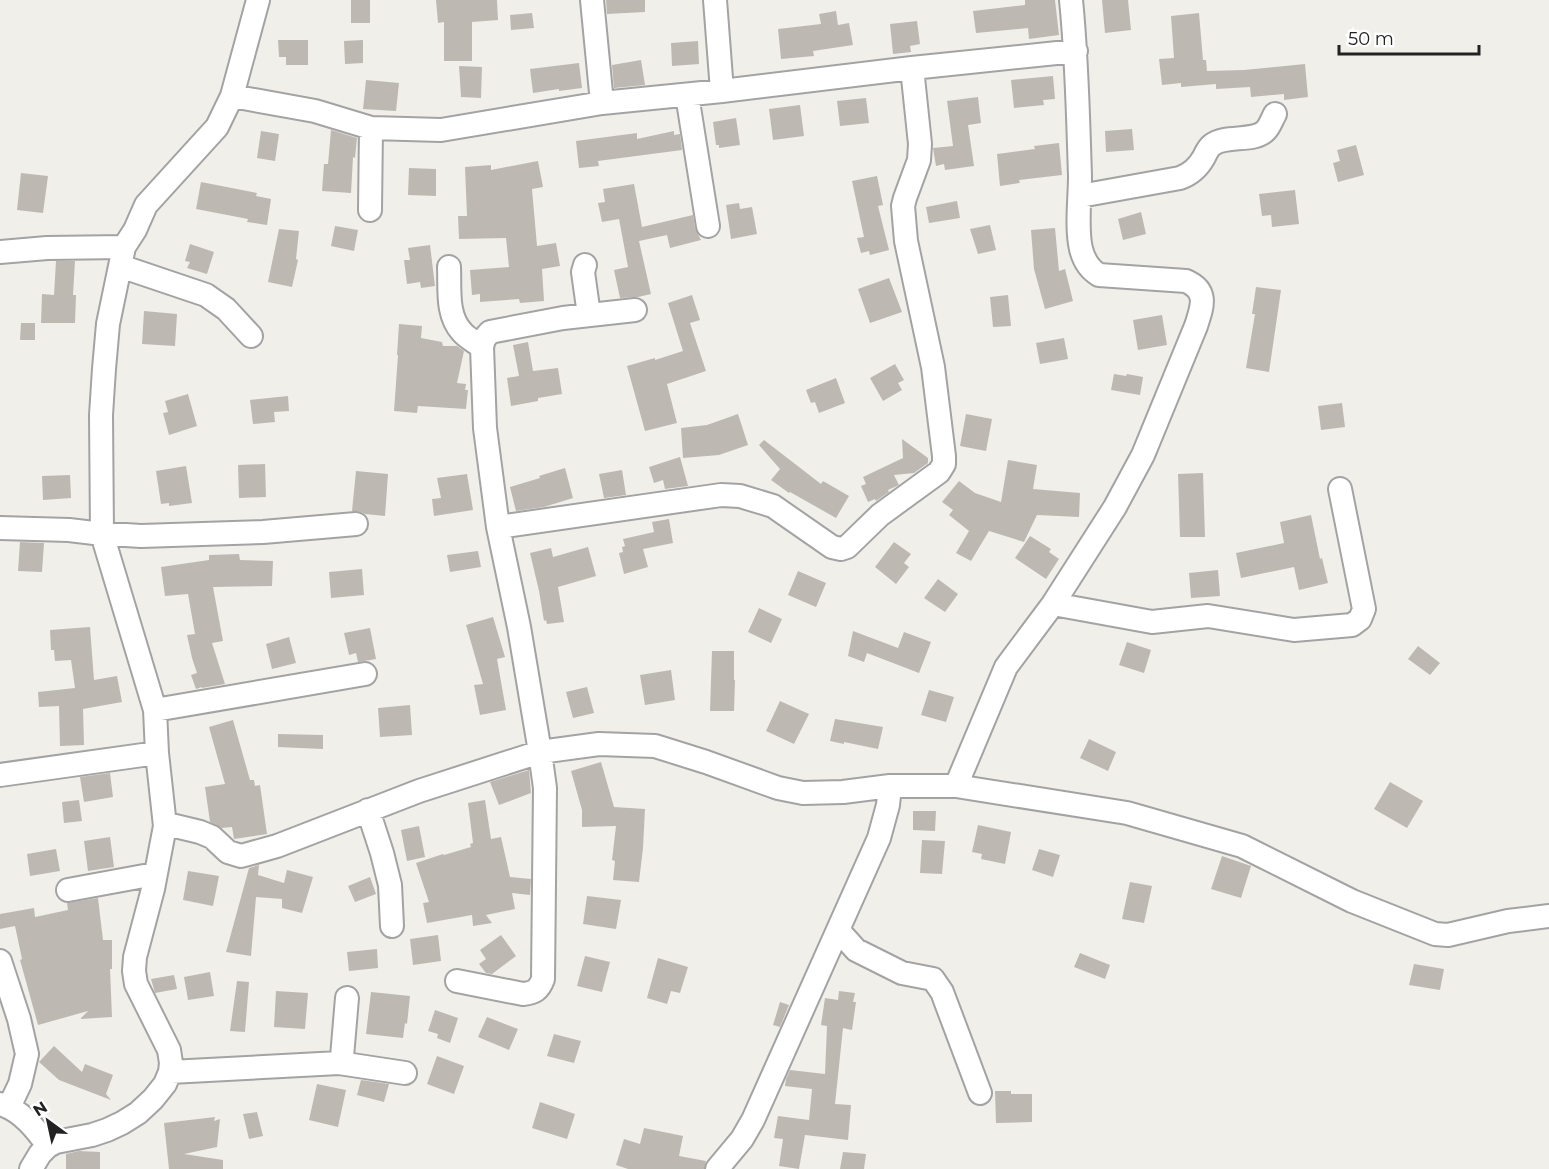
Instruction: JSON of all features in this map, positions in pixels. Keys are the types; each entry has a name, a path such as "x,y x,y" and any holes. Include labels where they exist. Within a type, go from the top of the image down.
{"street":[{"path":"31,1169 48,1146 64,1139 92,1135 122,1123 138,1113 165,1084 170,1072 169,1050 136,984 134,971 135,957 165,826 155,710 102,534 101,415 104,369 108,324 122,257 146,205 217,127 232,96 258,0"},
{"path":"592,0 602,103"},
{"path":"715,0 722,91"},
{"path":"956,786 1006,667 1053,604 1115,507 1143,455 1202,308 1202,294 1194,285 1186,281 1099,276 1090,269 1082,251 1076,51 1071,0"},
{"path":"232,96 315,111 371,128 441,130 602,103 1076,51"},
{"path":"498,527 721,495 740,496 773,506 832,547 841,549 847,547 880,515 939,472 944,464 944,456 933,367 906,241 903,206 919,160 920,144 912,68"},
{"path":"687,95 708,226"},
{"path":"1080,196 1180,178 1190,174 1199,165 1212,144 1263,133 1275,114"},
{"path":"370,210 371,128"},
{"path":"0,252 47,248 122,257 206,295 226,309 251,336"},
{"path":"585,265 583,272 589,315"},
{"path":"449,267 450,309 455,322 463,333 482,346"},
{"path":"457,981 523,994 532,993 539,988 543,979 544,788 519,627 498,527 485,428 482,346 484,339 490,333 563,318 635,310"},
{"path":"1053,604 1152,622 1208,616 1293,630 1352,625 1360,619 1364,609 1340,489"},
{"path":"0,528 69,530 141,536 263,532 356,524"},
{"path":"155,710 365,674"},
{"path":"165,826 171,825 200,832 212,837 228,852 241,856 277,846 419,791 540,752 599,744 655,746 778,788 803,793 843,792 890,786 956,786 1127,813 1242,846 1352,901 1435,934 1448,934 1508,921 1549,916"},
{"path":"0,775 157,753"},
{"path":"717,1169 742,1139 753,1120 879,838 890,786"},
{"path":"368,810 390,885 392,926"},
{"path":"68,890 155,876"},
{"path":"838,930 856,950 902,973 933,979 942,992 980,1093"},
{"path":"0,961 19,1019 27,1054 20,1083 4,1105 16,1111 38,1132 48,1146"},
{"path":"339,1063 342,1057 347,998"},
{"path":"170,1072 339,1063 405,1073"}],"building":[{"path":"351,0 370,0 370,23 351,23"},
{"path":"436,0 497,0 498,20 472,22 472,61 444,61 444,22 438,23"},
{"path":"606,0 645,0 645,12 607,14"},
{"path":"1025,0 1055,0 1059,35 1029,39 1028,28 976,33 973,11 1025,5"},
{"path":"1102,0 1128,0 1131,30 1105,33"},
{"path":"836,11 838,25 849,23 853,45 813,51 814,56 781,59 778,29 821,24 819,14"},
{"path":"532,13 534,28 511,30 510,15"},
{"path":"1199,13 1203,60 1206,60 1207,71 1305,64 1308,97 1284,100 1284,94 1251,97 1250,87 1216,89 1216,84 1181,87 1181,83 1162,85 1159,59 1174,58 1171,16"},
{"path":"917,21 920,44 910,46 911,52 893,54 890,24"},
{"path":"278,40 308,40 308,65 286,65 286,57 279,57"},
{"path":"363,40 363,63 345,64 344,41"},
{"path":"698,41 699,64 672,66 671,43"},
{"path":"641,60 645,85 614,88 612,65"},
{"path":"579,63 582,88 533,93 530,69"},
{"path":"459,66 482,67 481,98 461,97"},
{"path":"1053,76 1055,99 1043,100 1044,105 1014,108 1011,80"},
{"path":"366,80 399,83 396,111 363,109"},
{"path":"978,97 981,123 968,125 974,166 945,170 944,164 936,166 933,148 953,146 947,101"},
{"path":"866,98 869,123 840,126 837,101"},
{"path":"800,105 804,136 773,140 769,109"},
{"path":"736,118 740,145 719,148 719,145 716,145 713,122"},
{"path":"1132,129 1134,150 1106,152 1105,131"},
{"path":"331,130 357,138 355,158 353,157 351,193 322,191 324,164 328,164"},
{"path":"261,131 279,134 275,161 257,158"},
{"path":"674,131 674,135 680,134 682,150 598,161 599,166 579,168 576,141 637,133 637,139"},
{"path":"1059,143 1062,175 1019,180 1020,183 1000,186 997,154"},
{"path":"1356,145 1364,175 1338,182 1333,163 1340,161 1337,150"},
{"path":"538,161 543,187 532,189 537,246 556,243 560,266 542,269 544,301 520,303 519,299 480,302 480,294 472,295 470,270 509,267 506,238 459,239 458,216 467,216 465,167 491,165 491,170"},
{"path":"409,168 436,169 436,196 408,195"},
{"path":"21,173 48,176 43,213 17,210"},
{"path":"877,176 883,205 878,206 889,250 870,255 869,251 861,253 857,238 864,237 852,181"},
{"path":"201,182 257,193 256,196 271,199 267,225 196,209"},
{"path":"634,184 642,227 693,215 695,228 701,240 670,248 667,235 639,241 651,294 620,298 614,270 628,267 619,219 602,222 598,203 605,202 603,189"},
{"path":"1295,190 1299,224 1272,227 1271,215 1262,216 1259,194"},
{"path":"957,201 960,218 929,223 926,207"},
{"path":"739,203 740,209 752,207 757,234 731,239 726,205"},
{"path":"1141,212 1146,234 1123,240 1118,219"},
{"path":"990,225 996,250 978,254 970,229"},
{"path":"335,226 358,230 354,251 331,246"},
{"path":"1055,228 1059,271 1065,269 1073,301 1045,309 1034,269 1031,230"},
{"path":"279,229 299,231 296,259 298,260 292,287 268,282"},
{"path":"190,244 214,252 207,274 187,268 190,262 185,261"},
{"path":"430,245 435,286 421,288 420,282 407,284 404,260 410,260 408,248"},
{"path":"56,261 75,261 73,295 76,295 75,323 41,323 42,294 54,295"},
{"path":"889,278 902,312 870,323 858,289"},
{"path":"1256,287 1281,290 1269,372 1246,368 1255,314 1252,314"},
{"path":"692,295 700,320 690,323 706,371 667,384 677,423 645,431 627,366 683,351 668,303"},
{"path":"1008,295 1011,326 993,327 990,297"},
{"path":"144,311 177,314 175,346 142,344"},
{"path":"1162,315 1167,345 1138,350 1133,320"},
{"path":"21,323 35,323 35,340 20,340"},
{"path":"399,324 422,326 421,338 442,342 443,346 457,346 464,351 457,383 466,384 465,390 468,390 466,409 418,406 417,413 394,411"},
{"path":"1064,338 1068,359 1040,364 1036,343"},
{"path":"528,342 533,371 558,368 562,394 511,406 507,378 519,376 513,345"},
{"path":"895,364 904,380 898,383 902,390 883,401 870,378"},
{"path":"1114,374 1143,377 1140,395 1111,390"},
{"path":"836,378 845,403 819,413 815,402 811,403 806,390"},
{"path":"188,394 197,426 169,435 163,413 168,412 165,401"},
{"path":"288,396 289,411 274,412 275,422 253,424 250,400"},
{"path":"1342,403 1345,427 1321,430 1318,406"},
{"path":"738,414 748,445 719,455 683,458 681,428 707,425"},
{"path":"966,414 992,419 986,451 960,446"},
{"path":"902,439 928,458 928,463 914,473 894,475 899,485 888,490 889,492 876,501 875,499 868,502 861,486 866,484 863,477 903,458"},
{"path":"764,440 821,484 823,481 849,496 836,518 789,493 771,480 780,469 759,445"},
{"path":"680,457 688,486 665,489 663,480 654,483 649,467"},
{"path":"1008,460 1037,465 1033,489 1080,493 1079,517 1037,515 1024,542 989,531 971,561 956,553 969,531 949,515 953,510 942,502 959,481 975,493 1001,502"},
{"path":"265,464 266,497 239,498 238,465"},
{"path":"186,466 192,503 169,506 169,503 161,504 156,471"},
{"path":"565,468 573,498 544,507 516,511 510,487"},
{"path":"622,470 626,495 604,498 599,474"},
{"path":"356,471 388,474 385,516 352,511"},
{"path":"1203,473 1205,537 1180,537 1178,474"},
{"path":"467,474 473,510 434,516 432,499 441,498 437,478"},
{"path":"70,475 71,498 43,500 42,476"},
{"path":"1311,515 1320,559 1322,558 1328,583 1299,590 1294,567 1241,578 1236,553 1284,543 1280,522"},
{"path":"669,519 673,543 643,549 648,567 624,574 619,553 623,552 622,547 625,546 623,539 654,532 652,522"},
{"path":"1030,536 1051,549 1049,552 1059,559 1046,579 1015,558"},
{"path":"20,542 44,543 42,572 18,571"},
{"path":"894,542 911,554 904,563 909,567 896,584 875,567"},
{"path":"588,547 596,576 558,587 564,622 547,624 546,620 544,621 530,553 551,548 553,557"},
{"path":"478,551 481,567 450,572 447,555"},
{"path":"239,554 240,560 273,561 272,586 213,587 223,641 212,643 225,684 196,689 191,675 197,673 187,635 195,634 188,594 165,596 161,567 209,560 209,555"},
{"path":"362,569 364,595 331,598 329,572"},
{"path":"1218,570 1220,596 1191,598 1189,573"},
{"path":"798,571 826,583 816,607 788,595"},
{"path":"938,579 958,594 945,612 924,598"},
{"path":"759,608 782,619 771,643 748,632"},
{"path":"493,617 505,657 497,659 506,710 480,715 474,685 483,684 466,625"},
{"path":"90,627 94,680 117,676 122,702 83,709 84,745 60,746 59,706 39,707 38,692 75,688 71,660 55,661 54,650 51,650 50,630"},
{"path":"370,628 376,659 358,662 356,653 349,655 344,633"},
{"path":"853,631 898,648 904,632 931,642 919,673 867,653 864,662 848,656"},
{"path":"289,637 296,663 272,669 266,644"},
{"path":"1127,642 1151,650 1144,673 1119,665"},
{"path":"1418,646 1440,663 1430,675 1408,659"},
{"path":"712,651 734,651 734,711 710,711"},
{"path":"671,670 675,700 645,705 640,675"},
{"path":"587,687 594,713 573,718 566,692"},
{"path":"929,690 954,697 946,722 921,715"},
{"path":"780,701 809,714 794,744 766,731"},
{"path":"410,705 412,735 380,737 378,708"},
{"path":"835,719 883,727 878,749 830,741"},
{"path":"233,720 250,780 254,780 255,786 260,785 267,834 234,839 232,827 222,828 210,822 205,787 225,784 209,727"},
{"path":"278,734 323,735 323,749 278,747"},
{"path":"1089,739 1116,752 1108,771 1080,758"},
{"path":"601,762 614,807 645,809 639,882 613,880 615,861 612,860 616,826 582,827 582,810 571,771"},
{"path":"529,770 531,793 499,805 490,782"},
{"path":"110,773 113,797 84,802 80,777"},
{"path":"1390,782 1423,801 1407,828 1374,809"},
{"path":"79,800 82,821 64,823 62,802"},
{"path":"485,800 491,839 501,837 510,877 531,879 530,895 512,893 515,909 486,915 492,923 473,926 472,915 427,923 423,903 429,902 416,863 471,847 470,844 473,843 468,803"},
{"path":"913,811 936,811 935,831 913,830"},
{"path":"978,825 1011,832 1005,864 981,859 982,854 972,852"},
{"path":"419,826 425,857 407,861 401,830"},
{"path":"110,837 114,867 88,871 84,841"},
{"path":"922,840 945,841 942,874 920,873"},
{"path":"56,849 60,871 30,876 27,854"},
{"path":"1039,849 1060,855 1053,877 1032,870"},
{"path":"1222,856 1251,866 1241,898 1211,889"},
{"path":"259,865 258,875 284,883 287,870 313,877 302,913 282,908 282,899 256,897 251,956 226,952 249,868"},
{"path":"188,871 219,876 213,906 183,900"},
{"path":"370,877 376,894 355,902 348,886"},
{"path":"1130,882 1152,886 1144,923 1122,919"},
{"path":"587,896 621,900 616,929 583,924"},
{"path":"98,898 103,940 112,940 112,969 110,969 112,1017 80,1019 88,1011 38,1025 20,960 22,959 15,926 0,929 0,914 34,908 35,917 68,910 67,903"},
{"path":"438,935 441,961 413,965 410,939"},
{"path":"501,935 516,956 492,974 486,973 479,964 486,959 480,950"},
{"path":"377,949 378,968 349,971 347,952"},
{"path":"1080,953 1110,965 1105,979 1074,967"},
{"path":"585,956 610,962 602,992 577,986"},
{"path":"658,958 688,967 680,993 671,991 667,1004 647,998"},
{"path":"1414,964 1444,969 1440,990 1409,985"},
{"path":"210,972 214,996 188,1000 184,977"},
{"path":"174,975 177,989 155,993 151,979"},
{"path":"237,981 249,982 245,1032 230,1031"},
{"path":"276,991 308,993 305,1029 274,1027"},
{"path":"839,991 855,993 853,1002 856,1002 852,1030 843,1028 835,1104 851,1105 848,1140 805,1135 799,1169 779,1166 783,1139 774,1138 778,1116 809,1120 812,1089 785,1086 786,1079 790,1070 825,1074 827,1026 821,1025 825,998 838,1000"},
{"path":"371,992 410,996 403,1038 366,1034"},
{"path":"780,1002 789,1005 780,1027 773,1025"},
{"path":"435,1010 458,1018 450,1043 437,1038 438,1034 428,1031"},
{"path":"487,1017 518,1029 509,1050 478,1037"},
{"path":"554,1034 581,1041 574,1063 547,1056"},
{"path":"54,1046 82,1072 85,1064 113,1075 106,1094 111,1100 59,1080 39,1062"},
{"path":"437,1056 464,1066 454,1094 427,1084"},
{"path":"361,1080 389,1084 384,1102 357,1095"},
{"path":"317,1084 346,1090 338,1127 309,1120"},
{"path":"995,1091 1032,1094 1032,1122 996,1123"},
{"path":"540,1102 575,1114 567,1139 532,1128"},
{"path":"257,1112 263,1136 249,1139 243,1114"},
{"path":"215,1117 214,1121 220,1119 217,1147 184,1154 223,1160 223,1169 169,1169 164,1123"},
{"path":"644,1128 683,1136 679,1156 706,1161 704,1169 628,1169 616,1165 624,1139 640,1144"},
{"path":"79,1151 100,1152 100,1169 66,1169 66,1154"},
{"path":"843,1152 866,1154 864,1169 840,1169"}]}
